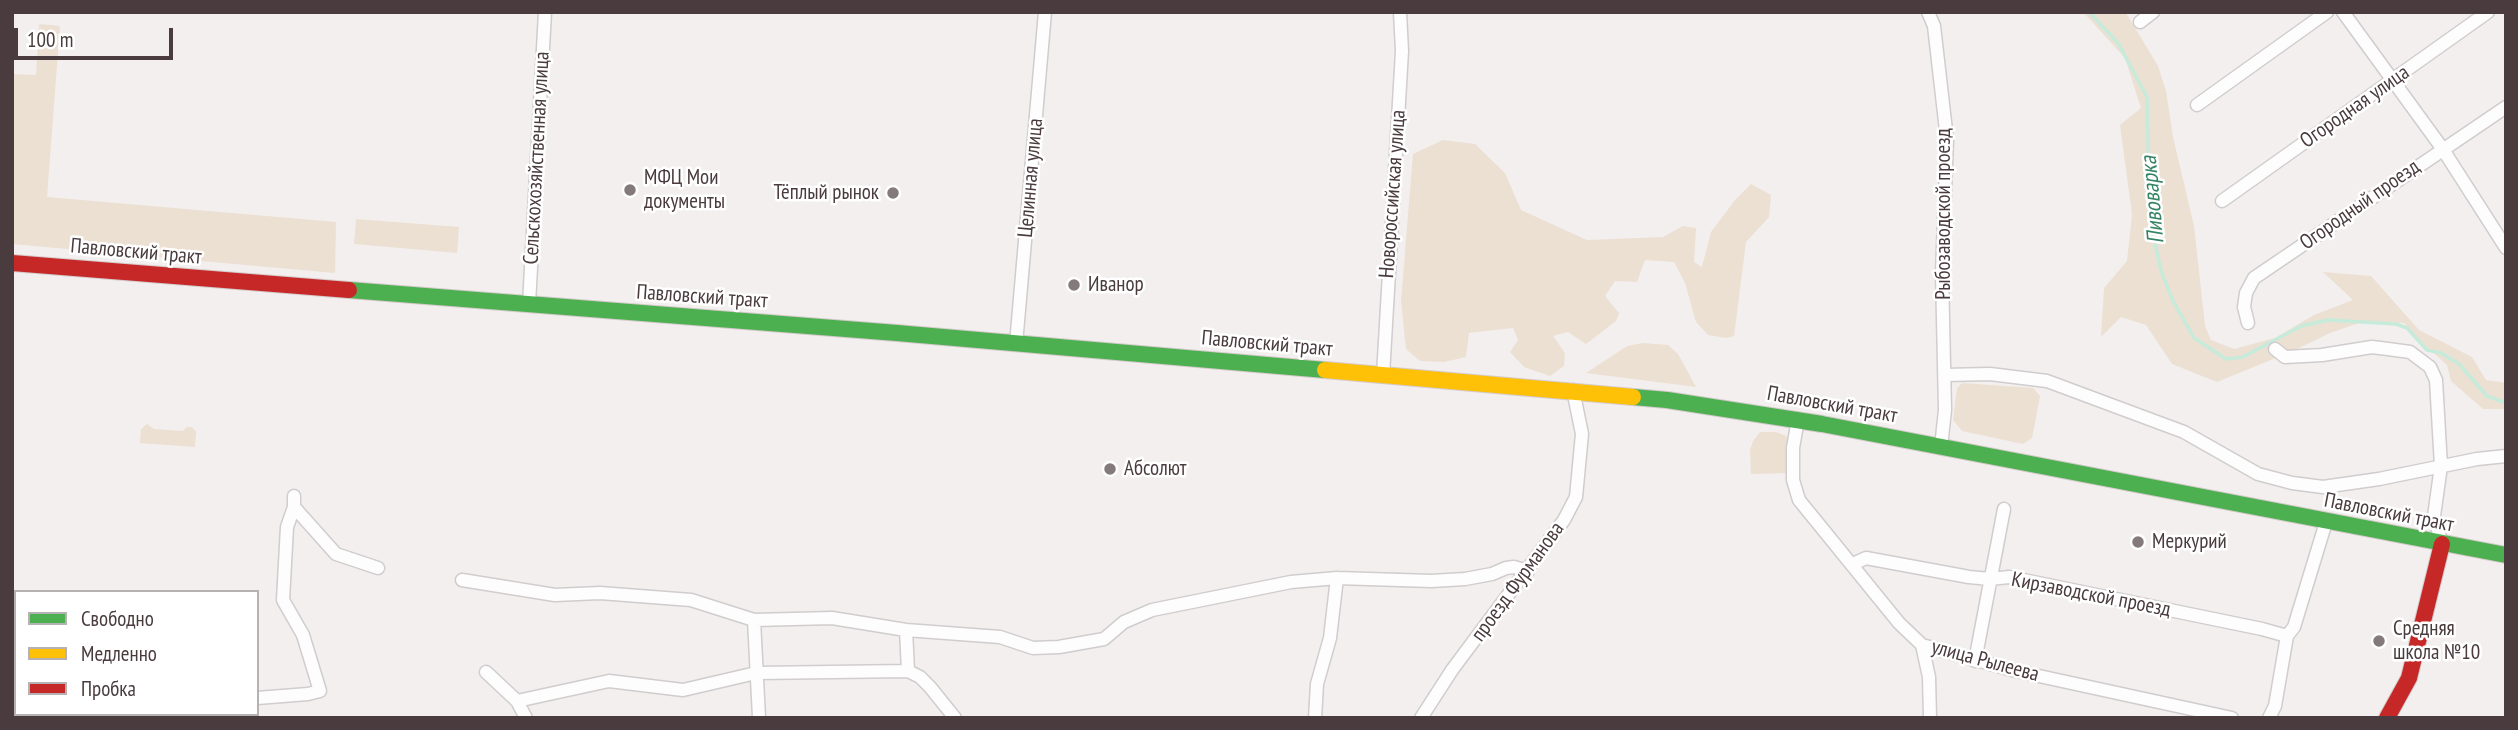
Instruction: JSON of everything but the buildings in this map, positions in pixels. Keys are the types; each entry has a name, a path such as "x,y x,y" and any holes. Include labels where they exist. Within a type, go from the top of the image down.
{"main road":[{"name":"Павловский тракт","path":"12,263 1573,390 1667,400 1798,419 2506,555"},
{"path":"2387,718 2409,678 2442,544"}],"street":[{"name":"Сельскохозяйственная улица","path":"529,304 545,12"},
{"name":"Целинная улица","path":"1016,344 1045,12"},
{"name":"Новороссийская улица","path":"1383,375 1402,51 1400,12"},
{"name":"Рыбозаводской проезд","path":"1928,12 1934,26 1947,139 1941,273 1945,375 1941,447"},
{"path":"2140,22 2153,12"},
{"path":"2197,105 2327,12"},
{"path":"2343,12 2442,148 2506,248"},
{"name":"Огородная улица","path":"2222,201 2488,12"},
{"name":"Огородный проезд","path":"2248,323 2244,307 2246,293 2254,278 2506,107"},
{"path":"2275,349 2285,357 2322,355 2372,347 2410,352 2430,367 2436,380 2441,466 2434,516 2442,544"},
{"path":"1945,375 1990,374 2047,381 2184,432 2258,474 2292,483 2323,487 2506,456"},
{"name":"проезд Фурманова","path":"1420,718 1452,670 1564,520 1576,497 1582,434 1573,390"},
{"name":"улица Рылеева","path":"1798,419 1793,448 1793,480 1799,499 1899,623 1922,645 1975,661 2232,718"},
{"path":"259,698 320,691 303,635 283,600 287,527 294,502 335,554 378,568"},
{"path":"1975,661 2004,509"},
{"path":"2269,718 2275,706 2287,636 2294,627 2326,522"},
{"name":"Кирзаводской проезд","path":"1853,564 1866,558 1990,579 2009,577 2287,636"},
{"path":"462,580 555,594 600,593 691,600 754,620 832,618 906,630 1000,637 1033,648 1059,647 1104,639 1124,622 1152,610 1291,582 1337,578 1431,581 1465,579 1492,574 1506,568 1528,571"},
{"path":"1315,718 1317,684 1330,638 1337,578"},
{"path":"754,620 759,718"},
{"path":"906,630 908,671"},
{"path":"1922,645 1929,677 1930,718"},
{"path":"517,701 609,681 683,690 756,673 908,671 920,677 955,718"},
{"path":"486,672 517,701 526,718"}],"shaded area":[{"path":"2083,12 2126,13 2158,66 2166,91 2173,137 2194,226 2205,326 2211,340 2234,349 2275,338 2314,315 2353,300 2323,272 2371,276 2419,330 2472,357 2486,380 2506,383 2506,409 2483,409 2451,381 2447,365 2404,323 2362,322 2217,382 2172,364 2146,325 2121,317 2101,337 2104,288 2127,261 2132,214 2120,125 2141,108 2125,58"},
{"path":"39,24 60,26 47,197 336,222 335,273 12,244 12,74 36,75"},
{"path":"1443,140 1475,144 1505,173 1521,210 1587,240 1663,237 1683,226 1696,228 1694,262 1702,267 1711,232 1735,200 1751,184 1771,195 1769,217 1746,242 1734,336 1726,338 1708,335 1696,322 1685,283 1674,262 1645,260 1637,282 1615,281 1605,296 1619,313 1616,321 1586,344 1568,332 1553,336 1565,353 1564,366 1550,376 1524,367 1510,352 1518,340 1513,328 1469,333 1466,357 1444,362 1420,361 1406,349 1401,301 1413,154"},
{"path":"356,219 459,227 457,253 354,244"},
{"path":"1643,343 1668,345 1678,354 1696,387 1586,373 1627,346"},
{"path":"1962,383 2033,388 2040,396 2032,438 2023,444 1962,431 1953,420 1957,388"},
{"path":"147,424 154,429 183,431 192,427 196,432 195,447 140,443 141,429"},
{"path":"1760,432 1776,432 1786,436 1788,473 1751,474 1750,450"}],"waterway":[{"name":"Пивоварка","path":"2089,12 2118,43 2147,97 2150,220 2161,271 2173,301 2194,338 2226,359 2243,357 2301,326 2328,320 2396,324 2407,328 2427,350 2441,353 2459,364 2487,396 2506,403"}],"traffic: fast":[{"path":"349,290 1325,370"},
{"path":"1633,397 1822,424 2506,555"}],"traffic: slow":[{"path":"1325,370 1633,397"}],"traffic: jam":[{"path":"12,263 349,290"},
{"path":"2387,718 2409,678 2442,544"}],"place":[{"name":"МФЦ Мои документы","path":"630,190"},
{"name":"Тёплый рынок","path":"893,193"},
{"name":"Иванор","path":"1074,285"},
{"name":"Абсолют","path":"1110,469"},
{"name":"Меркурий","path":"2138,542"},
{"name":"Средняя школа №10","path":"2379,641"}]}
